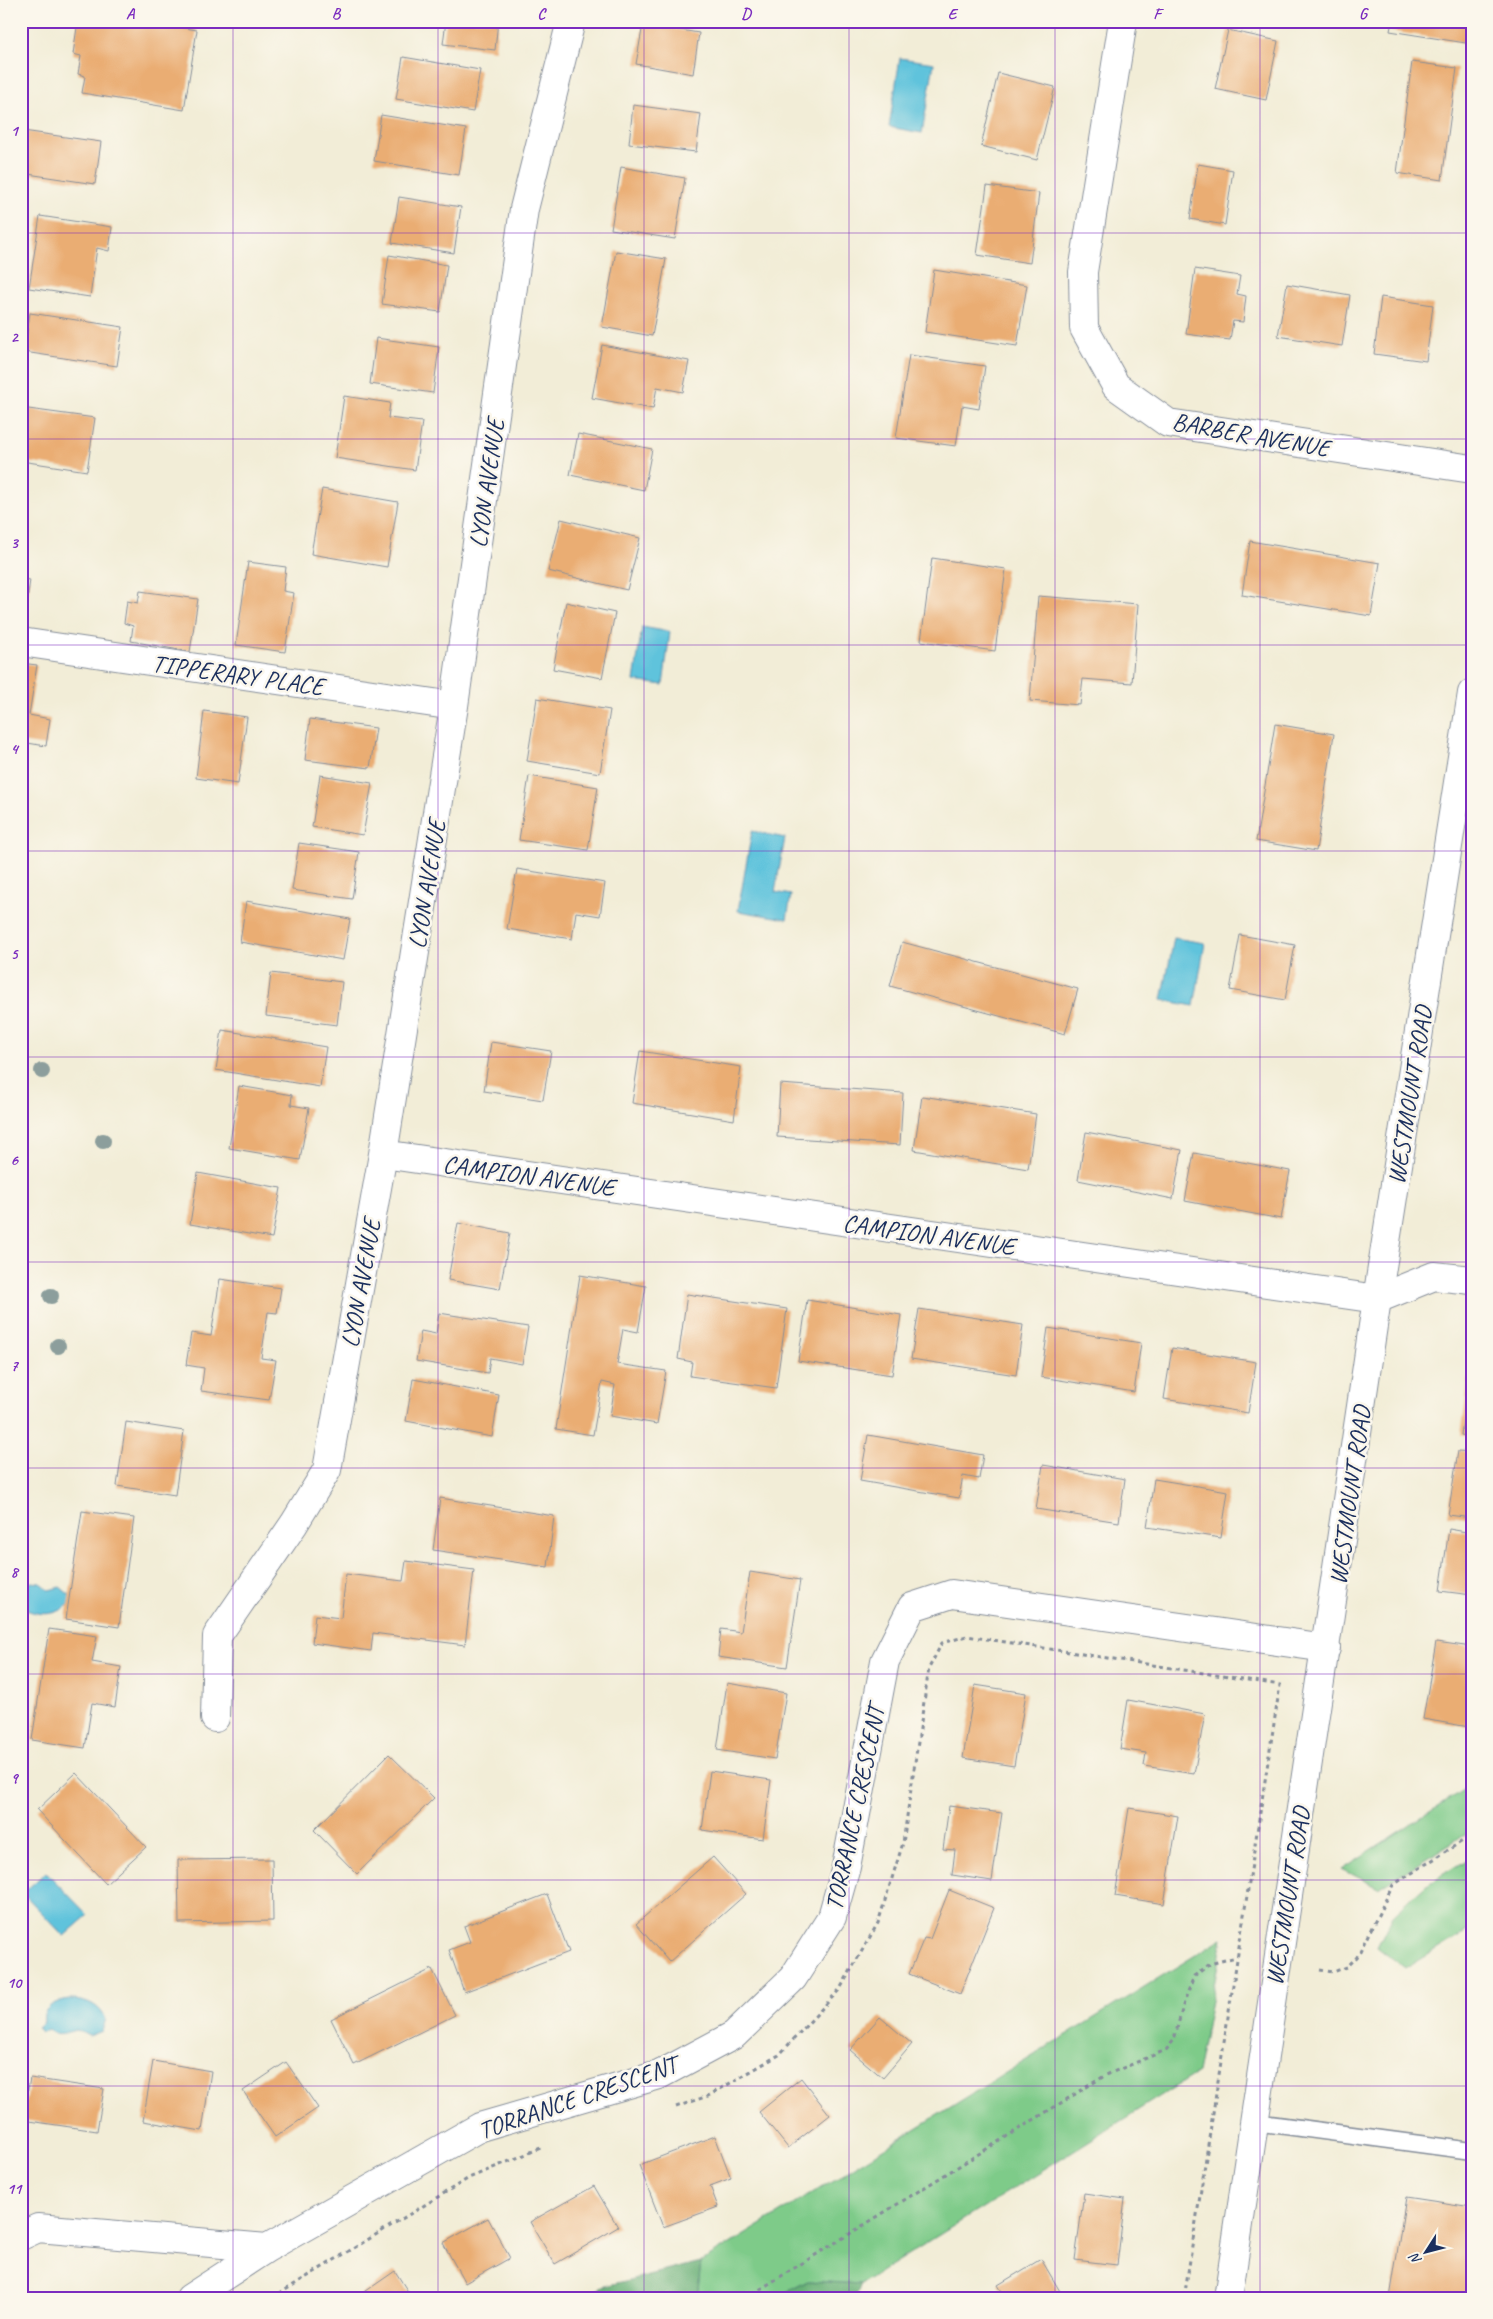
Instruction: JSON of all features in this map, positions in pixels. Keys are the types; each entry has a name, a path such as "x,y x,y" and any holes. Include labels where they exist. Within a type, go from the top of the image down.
{"street":[{"name":"LYON AVENUE","path":"215,1718 217,1636 294,1524 327,1470 383,1154 454,706 524,209 571,21"},
{"name":"BARBER AVENUE","path":"1122,21 1083,272 1084,328 1116,386 1168,423 1472,469"},
{"name":"TIPPERARY PLACE","path":"21,642 454,706"},
{"name":"WESTMOUNT ROAD","path":"1228,2298 1255,2122 1276,1964 1326,1648 1377,1300 1472,694"},
{"name":"CAMPION AVENUE","path":"383,1154 1377,1300"},
{"path":"1377,1300 1434,1276 1472,1280"},
{"name":"TORRANCE CRESCENT","path":"190,2298 267,2248 480,2126 659,2075 734,2035 793,1978 832,1917 846,1867 885,1661 912,1607 952,1594 1326,1648"},
{"path":"21,2236 38,2228 267,2248"}],"lane":[{"path":"1255,2122 1472,2151"}],"path":[{"path":"674,2108 708,2096 779,2055 840,1989 878,1923 903,1843 929,1668 942,1643 967,1636 1280,1684 1184,2298"},
{"path":"1320,1970 1333,1972 1347,1967 1357,1957 1393,1885 1472,1835"},
{"path":"746,2298 1106,2075 1166,2050 1174,2040 1184,2002 1194,1976 1210,1964 1236,1957"},
{"path":"1219,2076 1228,2078"},
{"path":"272,2298 469,2178 550,2144"}],"green space":[{"path":"1472,1784 1472,1830 1379,1888 1342,1869"},
{"path":"1472,1856 1472,1928 1405,1969 1377,1947 1393,1915 1423,1887"},
{"path":"1223,1938 1197,2073 861,2284 808,2281 775,2298 697,2298 701,2262"},
{"path":"701,2262 697,2298 584,2298 601,2287"},
{"path":"808,2281 861,2284 855,2298 775,2298"}],"water":[{"path":"900,58 934,63 922,133 889,127"},
{"path":"642,627 670,632 663,685 634,681"},
{"path":"752,831 785,838 775,892 791,895 787,919 738,911"},
{"path":"1174,938 1205,943 1194,1006 1162,1000"},
{"path":"32,1582 40,1583 49,1590 60,1587 71,1596 71,1602 66,1607 48,1614 35,1613 22,1608 21,1587"},
{"path":"46,1872 88,1915 64,1936 23,1893"},
{"path":"69,1999 86,2001 100,2010 106,2019 102,2031 89,2036 77,2030 59,2034 49,2029 42,2032 38,2027 44,2022 47,2009 55,2003"}],"building":[{"path":"78,21 144,21 197,30 184,110 82,93 85,76 78,74 81,56 73,54"},
{"path":"446,21 498,21 495,50 443,44"},
{"path":"1392,21 1472,21 1472,44 1390,31"},
{"path":"643,24 699,33 693,74 636,64"},
{"path":"1228,30 1278,41 1266,100 1215,89"},
{"path":"403,57 480,70 473,112 396,99"},
{"path":"1412,62 1457,68 1442,180 1397,173"},
{"path":"998,73 1055,87 1037,160 981,146"},
{"path":"633,105 701,114 696,152 629,144"},
{"path":"381,115 466,129 459,175 374,161"},
{"path":"23,131 101,142 95,184 21,173"},
{"path":"1198,164 1233,170 1225,225 1190,219"},
{"path":"621,167 685,178 675,239 611,229"},
{"path":"987,186 1039,193 1030,263 977,255"},
{"path":"399,197 461,207 454,253 392,243"},
{"path":"40,216 112,227 109,251 97,248 90,297 29,288"},
{"path":"616,251 666,259 652,336 602,327"},
{"path":"389,255 447,265 440,312 382,304"},
{"path":"1195,269 1240,276 1237,294 1246,296 1243,322 1233,321 1230,340 1186,334"},
{"path":"934,270 1027,285 1017,346 925,332"},
{"path":"1287,284 1350,295 1342,346 1278,336"},
{"path":"1381,297 1433,305 1426,361 1374,354"},
{"path":"30,313 123,327 117,366 24,352"},
{"path":"376,338 439,347 433,393 370,384"},
{"path":"602,345 689,361 683,392 657,387 653,409 592,398"},
{"path":"909,355 985,366 979,409 962,406 956,446 896,438"},
{"path":"344,396 390,403 388,418 422,422 415,470 335,458"},
{"path":"21,408 95,418 87,471 21,461"},
{"path":"578,434 652,449 644,490 570,475"},
{"path":"322,489 398,502 387,567 311,554"},
{"path":"561,519 640,538 627,590 548,571"},
{"path":"1250,541 1380,563 1371,616 1242,595"},
{"path":"932,558 1006,569 995,651 921,641"},
{"path":"248,562 286,567 283,591 294,593 285,652 236,645"},
{"path":"21,579 30,580 23,629 21,628"},
{"path":"140,591 198,599 190,652 131,641 133,626 124,623 127,601 138,603"},
{"path":"1038,596 1138,604 1132,683 1083,679 1080,705 1030,701"},
{"path":"566,602 615,613 602,678 553,669"},
{"path":"21,663 37,665 29,715 50,719 46,746 21,742"},
{"path":"537,698 610,710 600,773 527,761"},
{"path":"204,711 247,717 238,784 196,778"},
{"path":"310,719 376,728 370,768 305,760"},
{"path":"1275,724 1334,734 1316,851 1256,841"},
{"path":"320,775 372,783 363,835 312,827"},
{"path":"529,776 598,787 588,850 519,840"},
{"path":"299,843 359,852 352,899 292,890"},
{"path":"517,869 605,883 600,916 576,912 572,939 507,929"},
{"path":"246,901 350,919 343,960 240,942"},
{"path":"1240,935 1295,945 1285,1000 1230,990"},
{"path":"902,942 1078,989 1065,1034 890,986"},
{"path":"271,973 342,982 337,1025 266,1016"},
{"path":"222,1030 326,1047 320,1087 216,1070"},
{"path":"491,1042 551,1051 543,1100 484,1091"},
{"path":"640,1051 741,1067 734,1120 632,1103"},
{"path":"780,1084 903,1093 900,1145 777,1137"},
{"path":"239,1086 292,1095 291,1105 309,1108 300,1160 229,1148"},
{"path":"922,1096 1036,1114 1028,1169 914,1150"},
{"path":"1086,1132 1182,1150 1173,1199 1078,1180"},
{"path":"1194,1153 1290,1171 1281,1219 1185,1201"},
{"path":"198,1173 281,1188 272,1238 190,1224"},
{"path":"458,1223 510,1233 500,1289 448,1280"},
{"path":"580,1275 646,1286 638,1332 623,1329 617,1364 666,1371 657,1424 610,1416 615,1385 602,1382 593,1435 556,1429"},
{"path":"220,1279 281,1288 277,1313 268,1312 261,1358 276,1360 269,1400 201,1391 204,1368 186,1365 191,1333 211,1336"},
{"path":"687,1294 787,1309 776,1388 690,1376 692,1362 678,1359"},
{"path":"807,1300 901,1315 892,1375 798,1361"},
{"path":"919,1309 1023,1325 1016,1375 911,1359"},
{"path":"439,1313 528,1327 522,1364 490,1358 488,1373 416,1361 421,1331 436,1334"},
{"path":"1048,1328 1141,1343 1134,1392 1041,1377"},
{"path":"1172,1348 1256,1362 1248,1413 1164,1399"},
{"path":"1469,1376 1472,1377 1472,1437 1461,1435"},
{"path":"413,1379 499,1395 492,1437 406,1421"},
{"path":"126,1422 184,1431 175,1495 117,1486"},
{"path":"868,1435 983,1455 979,1479 963,1476 959,1498 860,1481"},
{"path":"1458,1451 1472,1452 1472,1518 1448,1515"},
{"path":"1043,1465 1125,1479 1119,1522 1036,1509"},
{"path":"1154,1479 1228,1491 1221,1538 1147,1527"},
{"path":"440,1498 554,1516 548,1567 433,1550"},
{"path":"82,1511 134,1518 119,1627 66,1619"},
{"path":"1449,1529 1472,1533 1472,1595 1440,1591"},
{"path":"406,1561 474,1570 465,1645 373,1633 371,1651 312,1643 315,1615 341,1618 346,1574 403,1581"},
{"path":"750,1572 800,1580 787,1667 718,1657 721,1629 741,1632"},
{"path":"49,1629 97,1636 92,1662 121,1667 115,1707 92,1703 85,1748 32,1740"},
{"path":"1436,1642 1472,1647 1472,1707 1469,1727 1423,1719"},
{"path":"727,1683 786,1693 775,1759 717,1750"},
{"path":"975,1685 1026,1693 1014,1766 963,1758"},
{"path":"1128,1700 1205,1714 1194,1774 1144,1766 1146,1753 1120,1749"},
{"path":"389,1754 434,1798 357,1874 314,1830"},
{"path":"710,1771 771,1780 763,1839 702,1830"},
{"path":"76,1773 146,1847 106,1884 37,1810"},
{"path":"949,1806 1002,1813 992,1881 952,1875 955,1850 943,1849"},
{"path":"1129,1808 1178,1816 1164,1904 1115,1896"},
{"path":"713,1857 746,1894 669,1962 636,1924"},
{"path":"272,1859 273,1921 179,1923 178,1860"},
{"path":"949,1890 994,1908 960,1994 909,1974 924,1938 930,1939"},
{"path":"547,1894 569,1952 464,1992 449,1950 470,1942 464,1926"},
{"path":"432,1969 455,2015 354,2065 331,2019"},
{"path":"880,2017 912,2044 883,2078 850,2050"},
{"path":"153,2061 211,2071 202,2131 143,2121"},
{"path":"286,2062 318,2108 275,2137 243,2091"},
{"path":"30,2078 104,2089 97,2131 23,2120"},
{"path":"801,2078 830,2115 788,2148 759,2112"},
{"path":"715,2136 731,2178 710,2186 718,2207 663,2227 639,2165"},
{"path":"594,2186 618,2227 555,2264 530,2222"},
{"path":"1084,2193 1125,2199 1117,2265 1075,2260"},
{"path":"1406,2197 1472,2207 1472,2298 1390,2298"},
{"path":"488,2218 510,2258 465,2283 443,2243"},
{"path":"1041,2259 1064,2298 1006,2298 998,2285"},
{"path":"395,2271 412,2298 356,2298"}]}
